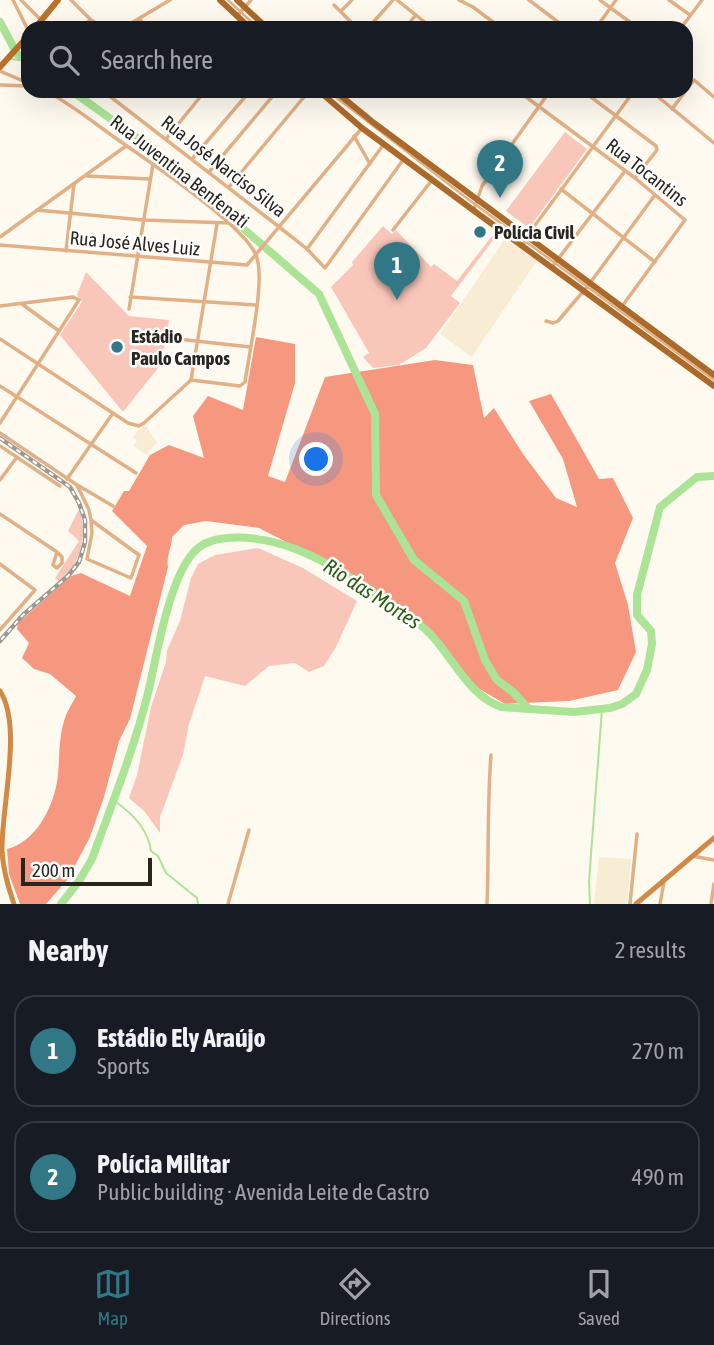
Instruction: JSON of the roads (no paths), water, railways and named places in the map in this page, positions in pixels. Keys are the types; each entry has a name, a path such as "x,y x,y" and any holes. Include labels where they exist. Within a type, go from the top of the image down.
{"highway":[{"path":"220,0 256,21"},
{"path":"237,0 246,21"},
{"path":"326,98 432,180 475,204 526,241 714,386"},
{"path":"343,98 372,124 555,264"},
{"path":"362,128 372,124"},
{"path":"587,287 621,307 714,378"}],"main road":[{"path":"42,21 58,0"},
{"path":"1,67 21,44"},
{"path":"0,691 10,714 11,734 2,852 6,881 14,904"},
{"path":"636,904 714,838"}],"street":[{"path":"13,0 24,21"},
{"path":"21,0 42,21"},
{"path":"71,0 91,20"},
{"path":"139,20 172,0"},
{"path":"228,0 251,21"},
{"path":"241,12 251,0"},
{"path":"341,12 352,0"},
{"path":"375,21 395,0 422,21"},
{"path":"459,0 492,21"},
{"path":"529,0 557,21"},
{"path":"600,0 629,21"},
{"path":"601,21 616,0"},
{"path":"669,0 690,15"},
{"path":"686,21 702,0"},
{"path":"334,5 352,21"},
{"path":"411,21 415,16"},
{"path":"1,67 21,80"},
{"path":"693,81 714,97"},
{"path":"0,85 21,84"},
{"name":"Rua Juventina Benfenati","path":"56,98 153,164 229,223 256,255"},
{"name":"Rua José Narciso Silva","path":"112,98 307,249 325,268 404,159"},
{"path":"166,139 197,98"},
{"path":"192,159 244,98"},
{"path":"209,172 271,98"},
{"path":"229,187 303,98"},
{"path":"337,98 372,124"},
{"name":"Rua Tocantins","path":"527,98 635,178 685,220 655,262"},
{"path":"475,204 482,186 544,98"},
{"path":"592,98 657,148 635,178"},
{"path":"526,241 629,98"},
{"path":"659,98 714,143"},
{"path":"672,109 680,98"},
{"path":"191,380 243,385 260,280 256,255 274,230 362,128"},
{"path":"354,136 370,164"},
{"path":"307,249 384,144"},
{"path":"0,237 126,146"},
{"path":"129,309 153,164"},
{"path":"555,264 625,171"},
{"path":"85,176 150,179"},
{"path":"393,230 432,180"},
{"path":"66,251 74,184"},
{"path":"561,190 655,262 621,307"},
{"path":"546,321 556,323 587,287 655,195"},
{"path":"37,210 143,220 229,223"},
{"path":"0,339 128,423 139,426 144,424 191,380 217,224"},
{"name":"Rua José Alves Luiz","path":"0,245 244,266 256,255"},
{"path":"587,287 714,378"},
{"path":"0,306 73,297 79,300 0,422"},
{"path":"131,298 256,305"},
{"path":"21,303 60,331"},
{"path":"169,338 250,347"},
{"path":"0,386 89,445 136,472"},
{"path":"67,479 113,413"},
{"path":"0,433 67,479 113,506"},
{"path":"0,446 60,486"},
{"path":"0,480 17,457"},
{"path":"77,485 91,520 92,533 87,559 131,578 139,555 91,520"},
{"path":"0,514 57,552"},
{"path":"0,565 35,590 2,622 0,630"},
{"path":"487,904 487,798 491,755"},
{"path":"228,904 249,830"},
{"path":"630,904 637,834"},
{"path":"692,856 714,860"},
{"path":"660,904 665,880"},
{"path":"711,904 714,884"}],"waterway":[{"path":"0,22 17,54 21,56"},
{"path":"11,59 21,60"},
{"path":"82,98 147,145 319,294 375,414 376,495 414,560 464,601 485,660 497,680 528,708"},
{"name":"Rio das Mortes","path":"61,904 92,859 136,735 172,596 187,561 200,546 219,539 253,538 279,543 327,564 428,631 476,691 501,707 574,712 610,708 622,704 636,694 647,670 652,644 651,631 637,615 637,595 660,507 697,477 714,476"},
{"path":"590,904 589,881 602,709"},
{"path":"113,800 138,821 151,851 158,856 166,873 197,898 198,904"}],"railway":[{"path":"0,438 70,487 85,520 85,542 79,562 68,576 23,615 0,641"}],"place":[{"name":"Polícia Militar","path":"500,198"},
{"name":"Polícia Civil","path":"480,232"},
{"name":"Estádio Ely Araújo","path":"397,300"},
{"name":"Estádio Paulo Campos","path":"117,347"}]}
